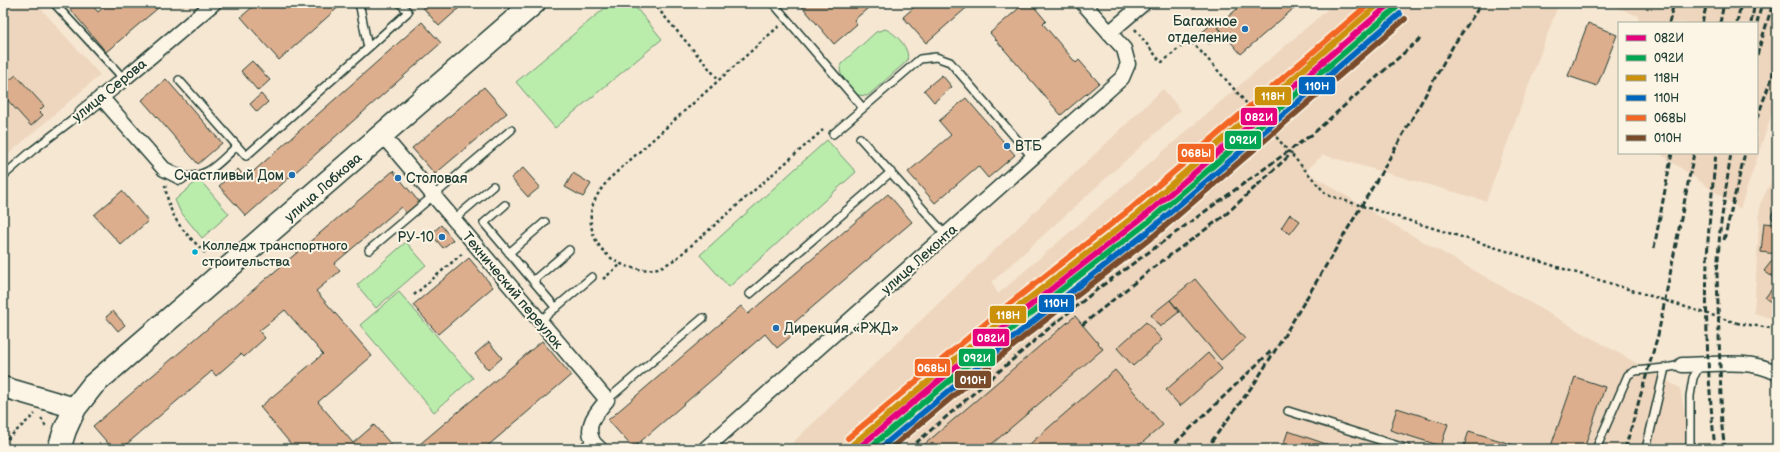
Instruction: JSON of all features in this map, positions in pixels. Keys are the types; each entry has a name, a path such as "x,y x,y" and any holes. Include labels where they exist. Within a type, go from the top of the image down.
{"main road":[{"name":"улица Лобкова","path":"59,449 65,430 75,408 93,385 383,136 534,3"},
{"path":"3,387 75,408"}],"street":[{"name":"улица Серова","path":"83,112 214,3"},
{"path":"1083,3 1109,33 1144,3"},
{"name":"улица Леконта","path":"705,449 1122,78 1128,64 1124,49 1109,33"},
{"path":"101,97 164,169 180,177"},
{"name":"Технический переулок","path":"383,136 607,400"},
{"path":"1682,365 1725,363 1759,365 1777,373"},
{"path":"596,444 590,428 593,416 607,400"}],"lane":[{"path":"54,3 124,79"},
{"path":"179,80 246,156 408,12 400,3"},
{"path":"773,3 863,108"},
{"path":"360,4 368,48"},
{"path":"834,134 920,59 936,57 950,62 1033,158"},
{"name":"улица Серова","path":"3,176 33,150 83,112"},
{"path":"369,250 511,130"},
{"path":"860,138 946,236"},
{"path":"180,177 195,177 207,173 238,146"},
{"path":"750,294 891,172"},
{"path":"454,220 493,186"},
{"path":"505,206 484,223 556,308"},
{"path":"509,253 545,222"},
{"path":"533,281 569,250"},
{"path":"540,321 592,277"},
{"path":"607,400 703,318"},
{"path":"1596,449 1628,375 1635,371 1682,365"},
{"path":"1690,449 1690,396 1693,378 1700,365"},
{"path":"1646,449 1665,368"},
{"path":"1288,411 1408,449"},
{"path":"581,449 596,444"}],"path":[{"path":"653,3 718,80"},
{"path":"1127,18 1162,62 1185,44 1194,44 1328,195 1737,323 1777,329"},
{"path":"786,19 609,179 597,195 591,214 594,234 604,252 620,265 639,270 660,268 677,258 827,126"},
{"path":"164,169 167,200 174,218 207,255"},
{"path":"414,295 474,244"},
{"path":"603,279 620,265"},
{"path":"29,412 43,419 46,432"},
{"path":"3,443 35,414"}],"shaded area":[{"path":"9,3 36,3 100,75 4,158 3,9"},
{"path":"1335,3 1559,3 1486,201 1323,155 1306,171 1382,218 1680,388 1692,449 786,449 1163,89 1181,110 992,282 998,294"},
{"path":"1605,3 1777,3 1777,98 1740,209 1660,154 1758,154 1758,22 1639,22 1638,16"},
{"path":"1777,170 1777,320 1754,313 1760,204"}],"green space":[{"path":"611,3 632,3 662,39 555,128 516,82"},
{"path":"885,29 894,34 902,42 907,52 907,61 867,96 858,95 851,89 842,77 840,68 841,64 876,32"},
{"path":"827,140 856,172 729,287 700,255"},
{"path":"199,179 229,214 202,238 180,211 175,200"},
{"path":"406,242 426,265 376,308 357,285"},
{"path":"399,292 473,378 434,412 360,325"}],"building":[{"path":"65,3 90,3 98,12 108,3 164,3 106,52"},
{"path":"257,3 342,4 279,60 241,17"},
{"path":"419,3 454,3 459,8 439,26"},
{"path":"799,3 874,3 854,20 857,24 834,44"},
{"path":"919,3 972,3 926,43 903,17"},
{"path":"1025,3 1031,3 1046,21 1043,24 1076,63 1079,60 1099,83 1061,115 990,33"},
{"name":"Багажное отделение","path":"1244,3 1300,3 1241,54 1217,26"},
{"path":"422,22 441,43 246,216 219,186 238,169 246,178"},
{"path":"1214,22 1223,33 1209,44 1200,34"},
{"path":"1588,23 1617,35 1597,86 1568,76"},
{"path":"1349,25 1352,29 1347,33 1344,29"},
{"path":"252,61 270,80 258,91 241,71"},
{"path":"7,75 11,79 16,75 44,106 39,111 43,115 31,126 3,95 3,79"},
{"path":"942,75 952,87 934,102 924,90"},
{"path":"166,79 222,143 198,164 142,100"},
{"path":"484,87 507,113 435,174 412,148"},
{"path":"261,94 268,102 257,112 250,104"},
{"path":"966,98 1015,155 988,178 978,166 935,203 908,172 951,135 939,121"},
{"path":"523,168 540,187 528,197 511,178"},
{"path":"393,171 420,203 407,214 401,207 334,264 340,271 316,291 372,356 318,402 353,443 374,425 395,449 295,449 260,407 323,354 285,310 259,331 265,338 244,357 241,354 216,376 212,371 121,449 113,449 93,426"},
{"path":"573,173 591,184 583,197 565,187"},
{"path":"122,191 148,221 121,245 94,215"},
{"path":"888,194 912,222 788,328 794,334 777,348 765,334 633,448 608,420 741,306 748,314"},
{"path":"1290,214 1300,221 1290,234 1281,228"},
{"path":"1764,223 1777,224 1776,254 1761,252"},
{"name":"РУ-10","path":"441,225 453,240 443,248 431,234"},
{"path":"1777,254 1777,273 1774,278 1764,271"},
{"path":"469,258 493,287 438,334 413,305"},
{"path":"1195,279 1245,339 1221,360 1170,300"},
{"path":"1777,282 1777,306 1765,298"},
{"path":"1170,300 1179,312 1160,327 1151,315"},
{"path":"113,311 125,325 118,331 106,317"},
{"path":"1075,316 1103,349 986,449 919,449"},
{"path":"1146,322 1162,340 1133,366 1117,348"},
{"path":"542,341 571,375 484,449 414,449"},
{"path":"489,342 502,358 488,370 475,354"},
{"path":"1208,353 1222,369 1180,406 1166,390"},
{"path":"1115,370 1163,425 1135,449 1024,449"},
{"path":"1575,377 1605,387 1584,449 1550,449"},
{"path":"1397,408 1448,424 1441,446 1390,430"},
{"path":"1288,431 1341,449 1282,449"},
{"path":"1469,431 1517,446 1516,449 1463,449"}],"railway":[{"path":"1206,449 1256,381 1281,341 1384,168 1453,46 1482,3"},
{"path":"1669,22 1674,3"},
{"path":"1702,22 1707,3"},
{"path":"1720,22 1724,3"},
{"path":"1737,22 1741,3"},
{"path":"1751,22 1755,3"},
{"path":"1757,22 1762,3"},
{"path":"1758,52 1773,3"},
{"path":"1308,138 1422,37"},
{"path":"1758,115 1777,63"},
{"path":"909,449 1047,330 1099,288 1311,135"},
{"path":"1082,325 1154,267 1224,216 1292,153"},
{"path":"1654,248 1672,154"},
{"path":"1625,449 1658,335 1694,154"},
{"path":"1715,449 1710,398 1706,293 1708,241 1716,154"},
{"path":"1725,449 1722,428 1717,274 1720,230 1731,154"},
{"path":"1724,240 1745,154"},
{"path":"893,449 1090,271"},
{"path":"1169,449 1271,351"}],"transit line":[{"name":"068Ы","path":"848,438 1003,309 1133,207 1370,3"},
{"name":"118Н","path":"853,444 1008,315 1138,213 1380,3"},
{"name":"082И","path":"857,449 1012,320 1142,218 1391,3"},
{"name":"092И","path":"868,449 1016,325 1147,223 1396,8"},
{"name":"110Н","path":"879,449 1021,331 1151,229 1400,14"},
{"name":"010Н","path":"890,449 1025,336 1156,234 1405,19"}],"place":[{"name":"Багажное отделение","path":"1245,29"},
{"name":"ВТБ","path":"1007,146"},
{"name":"Счастливый Дом","path":"292,175"},
{"name":"Столовая","path":"398,178"},
{"name":"РУ-10","path":"442,237"},
{"name":"Колледж транспортного строительства","path":"195,252"},
{"name":"Дирекция «РЖД»","path":"776,328"}]}
